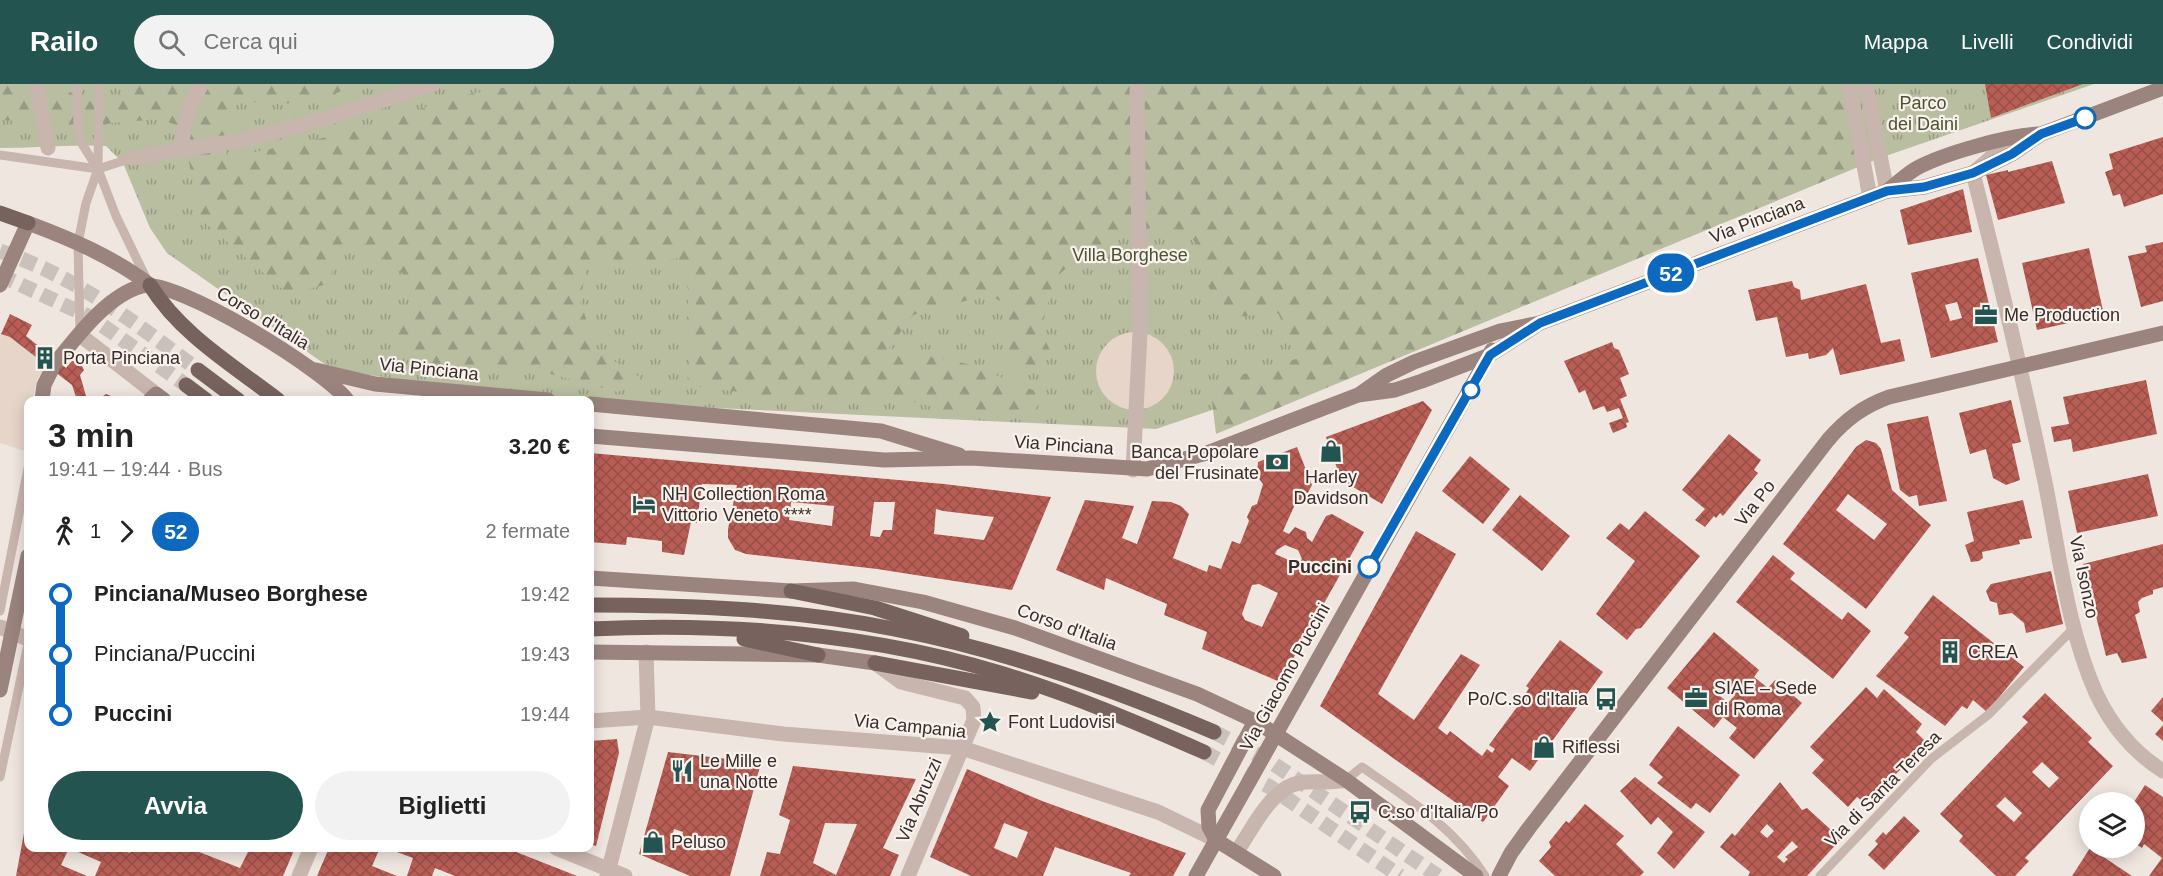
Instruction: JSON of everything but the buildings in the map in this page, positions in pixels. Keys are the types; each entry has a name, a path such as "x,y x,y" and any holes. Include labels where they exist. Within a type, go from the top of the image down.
{"main road":[{"name":"Via Pinciana","path":"1358,396 1405,366 1500,331 1540,323 1887,191 1924,187 1973,173 2012,154 2041,134 2163,88"},
{"name":"Via Pinciana","path":"1887,191 1910,172 1926,164 2015,137 2041,134"},
{"path":"0,213 28,222 0,285"},
{"name":"Corso d'Italia","path":"28,222 116,262 150,285 181,293 249,330 309,368 342,396"},
{"path":"43,396 44,385 54,365 80,335 115,302 137,288 150,285 163,305 182,325 273,396"},
{"name":"Via Pinciana","path":"594,436 884,460 971,458 1133,470 1159,468 1190,459 1358,396 1414,385 1490,355 1540,323"},
{"name":"Via Giacomo Puccini","path":"1255,721 1208,810 1209,827 1216,840 1238,805 1275,732 1490,355 1500,331"},
{"name":"Via Po","path":"1504,874 1529,828 1844,423 1860,410 1889,397 2163,333"},
{"name":"Via Pinciana","path":"309,368 375,384 505,396"},
{"path":"198,370 233,396"},
{"path":"186,385 201,396"},
{"name":"Via Pinciana","path":"594,404 881,431 971,458"},
{"path":"0,690 6,630 24,569"},
{"name":"Corso d'Italia","path":"594,578 791,591 854,589 953,609 1197,694 1255,721 1346,780 1476,876"},
{"path":"791,591 894,613 962,636 1003,655"},
{"path":"594,605 659,605 809,616 900,630 1003,655 1135,700 1214,732"},
{"path":"594,629 674,627 793,634 887,647 998,673 1204,752"},
{"path":"706,630 818,655 875,663 1073,700"},
{"path":"594,652 818,655"},
{"path":"1196,876 1216,840"},
{"name":"Via Campania","path":"1216,840 1274,876"}],"street":[{"path":"37,84 48,148"},
{"path":"180,149 190,105 202,84"},
{"path":"132,158 248,138 328,118 433,84"},
{"path":"1133,470 1140,333 1137,84"},
{"path":"1849,84 1870,198"},
{"path":"1866,84 1887,191"},
{"name":"Via Pinciana","path":"1973,173 2015,137"},
{"name":"Via Isonzo","path":"1973,173 2020,365 2075,627 2091,682 2107,714 2130,745 2163,771"},
{"path":"80,335 155,396"},
{"path":"6,630 24,637"},
{"path":"608,873 648,717 646,652"},
{"name":"Via Abruzzi","path":"875,663 901,682 968,700 973,707 975,717 908,876"},
{"name":"Via Campania","path":"594,721 648,717 783,734 962,748 1158,812 1216,840"},
{"path":"1237,851 1264,812 1289,786 1303,782 1329,784 1346,780"},
{"path":"299,876 309,852"},
{"path":"564,852 608,873 625,876"}],"lane":[{"path":"77,84 80,136 86,151 98,169 116,216 150,285"},
{"path":"80,335 78,243 86,203 98,169 99,84"},
{"path":"2,157 98,169 132,158"},
{"path":"0,611 24,488"},
{"name":"Via di Santa Teresa","path":"1820,876 1931,759 1988,715 2075,627"},
{"path":"0,777 24,663"},
{"path":"1346,780 1362,767 1453,834 1469,851 1485,876"}],"green space":[{"name":"Villa Borghese","path":"0,84 2094,84 1880,158 1488,317 1156,429 594,402 594,396 518,396 333,370 167,253 150,228 123,163 106,146 0,148"},
{"name":"Villa Borghese","path":"0,84 59,84 76,96 125,98 140,84 357,84 326,97 296,103 266,103 233,99 226,158 366,129 454,97 524,84 1843,84 1858,167 1216,434 1210,384 1299,358 1278,313 1223,318 1202,268 1196,242 1166,223 1106,242 1081,255 1054,279 1041,330 1051,353 1035,366 1008,367 1003,302 987,295 913,315 889,348 968,364 1045,395 1029,418 963,415 911,401 791,399 687,385 690,351 686,329 689,292 677,258 656,262 617,261 586,269 580,302 598,351 641,378 618,392 547,373 409,361 388,327 405,319 415,283 356,238 336,247 330,283 289,295 200,218 182,127 159,119 111,123 92,129 50,123 0,120"}],"shaded area":[{"path":"1135,332 1150,335 1162,344 1171,356 1174,371 1171,386 1162,398 1150,407 1135,410 1120,407 1108,398 1099,386 1096,371 1099,356 1108,344 1120,335"},
{"path":"0,333 10,337 46,365 38,378 33,396 24,396 24,451 0,443"}],"tunnel":[{"path":"0,251 80,287 128,318 198,370"},
{"path":"0,275 92,318 186,385"},
{"path":"1214,732 1271,762 1438,876"},
{"path":"1204,752 1270,787 1400,876"}],"bus line":[{"name":"52","path":"1369,567 1490,355 1525,335 1540,323 1887,191 1924,187 1973,173 2012,154 2041,134 2085,118"}],"place":[{"name":"Me Production","path":"1986,315"},
{"name":"Porta Pinciana","path":"45,358"},
{"name":"Harley Davidson","path":"1331,451"},
{"name":"Banca Popolare del Frusinate","path":"1277,462"},
{"name":"NH Collection Roma Vittorio Veneto ****","path":"644,504"},
{"name":"Puccini","path":"1369,567"},
{"name":"CREA","path":"1950,652"},
{"name":"SIAE – Sede di Roma","path":"1696,698"},
{"name":"Po/C.so d'Italia","path":"1606,699"},
{"name":"Font Ludovisi","path":"990,722"},
{"name":"Riflessi","path":"1544,747"},
{"name":"Le Mille e una Notte","path":"682,771"},
{"name":"C.so d'Italia/Po","path":"1360,812"},
{"name":"Peluso","path":"653,842"}],"park label":[{"name":"Parco dei Daini","path":"1923,113"}]}
